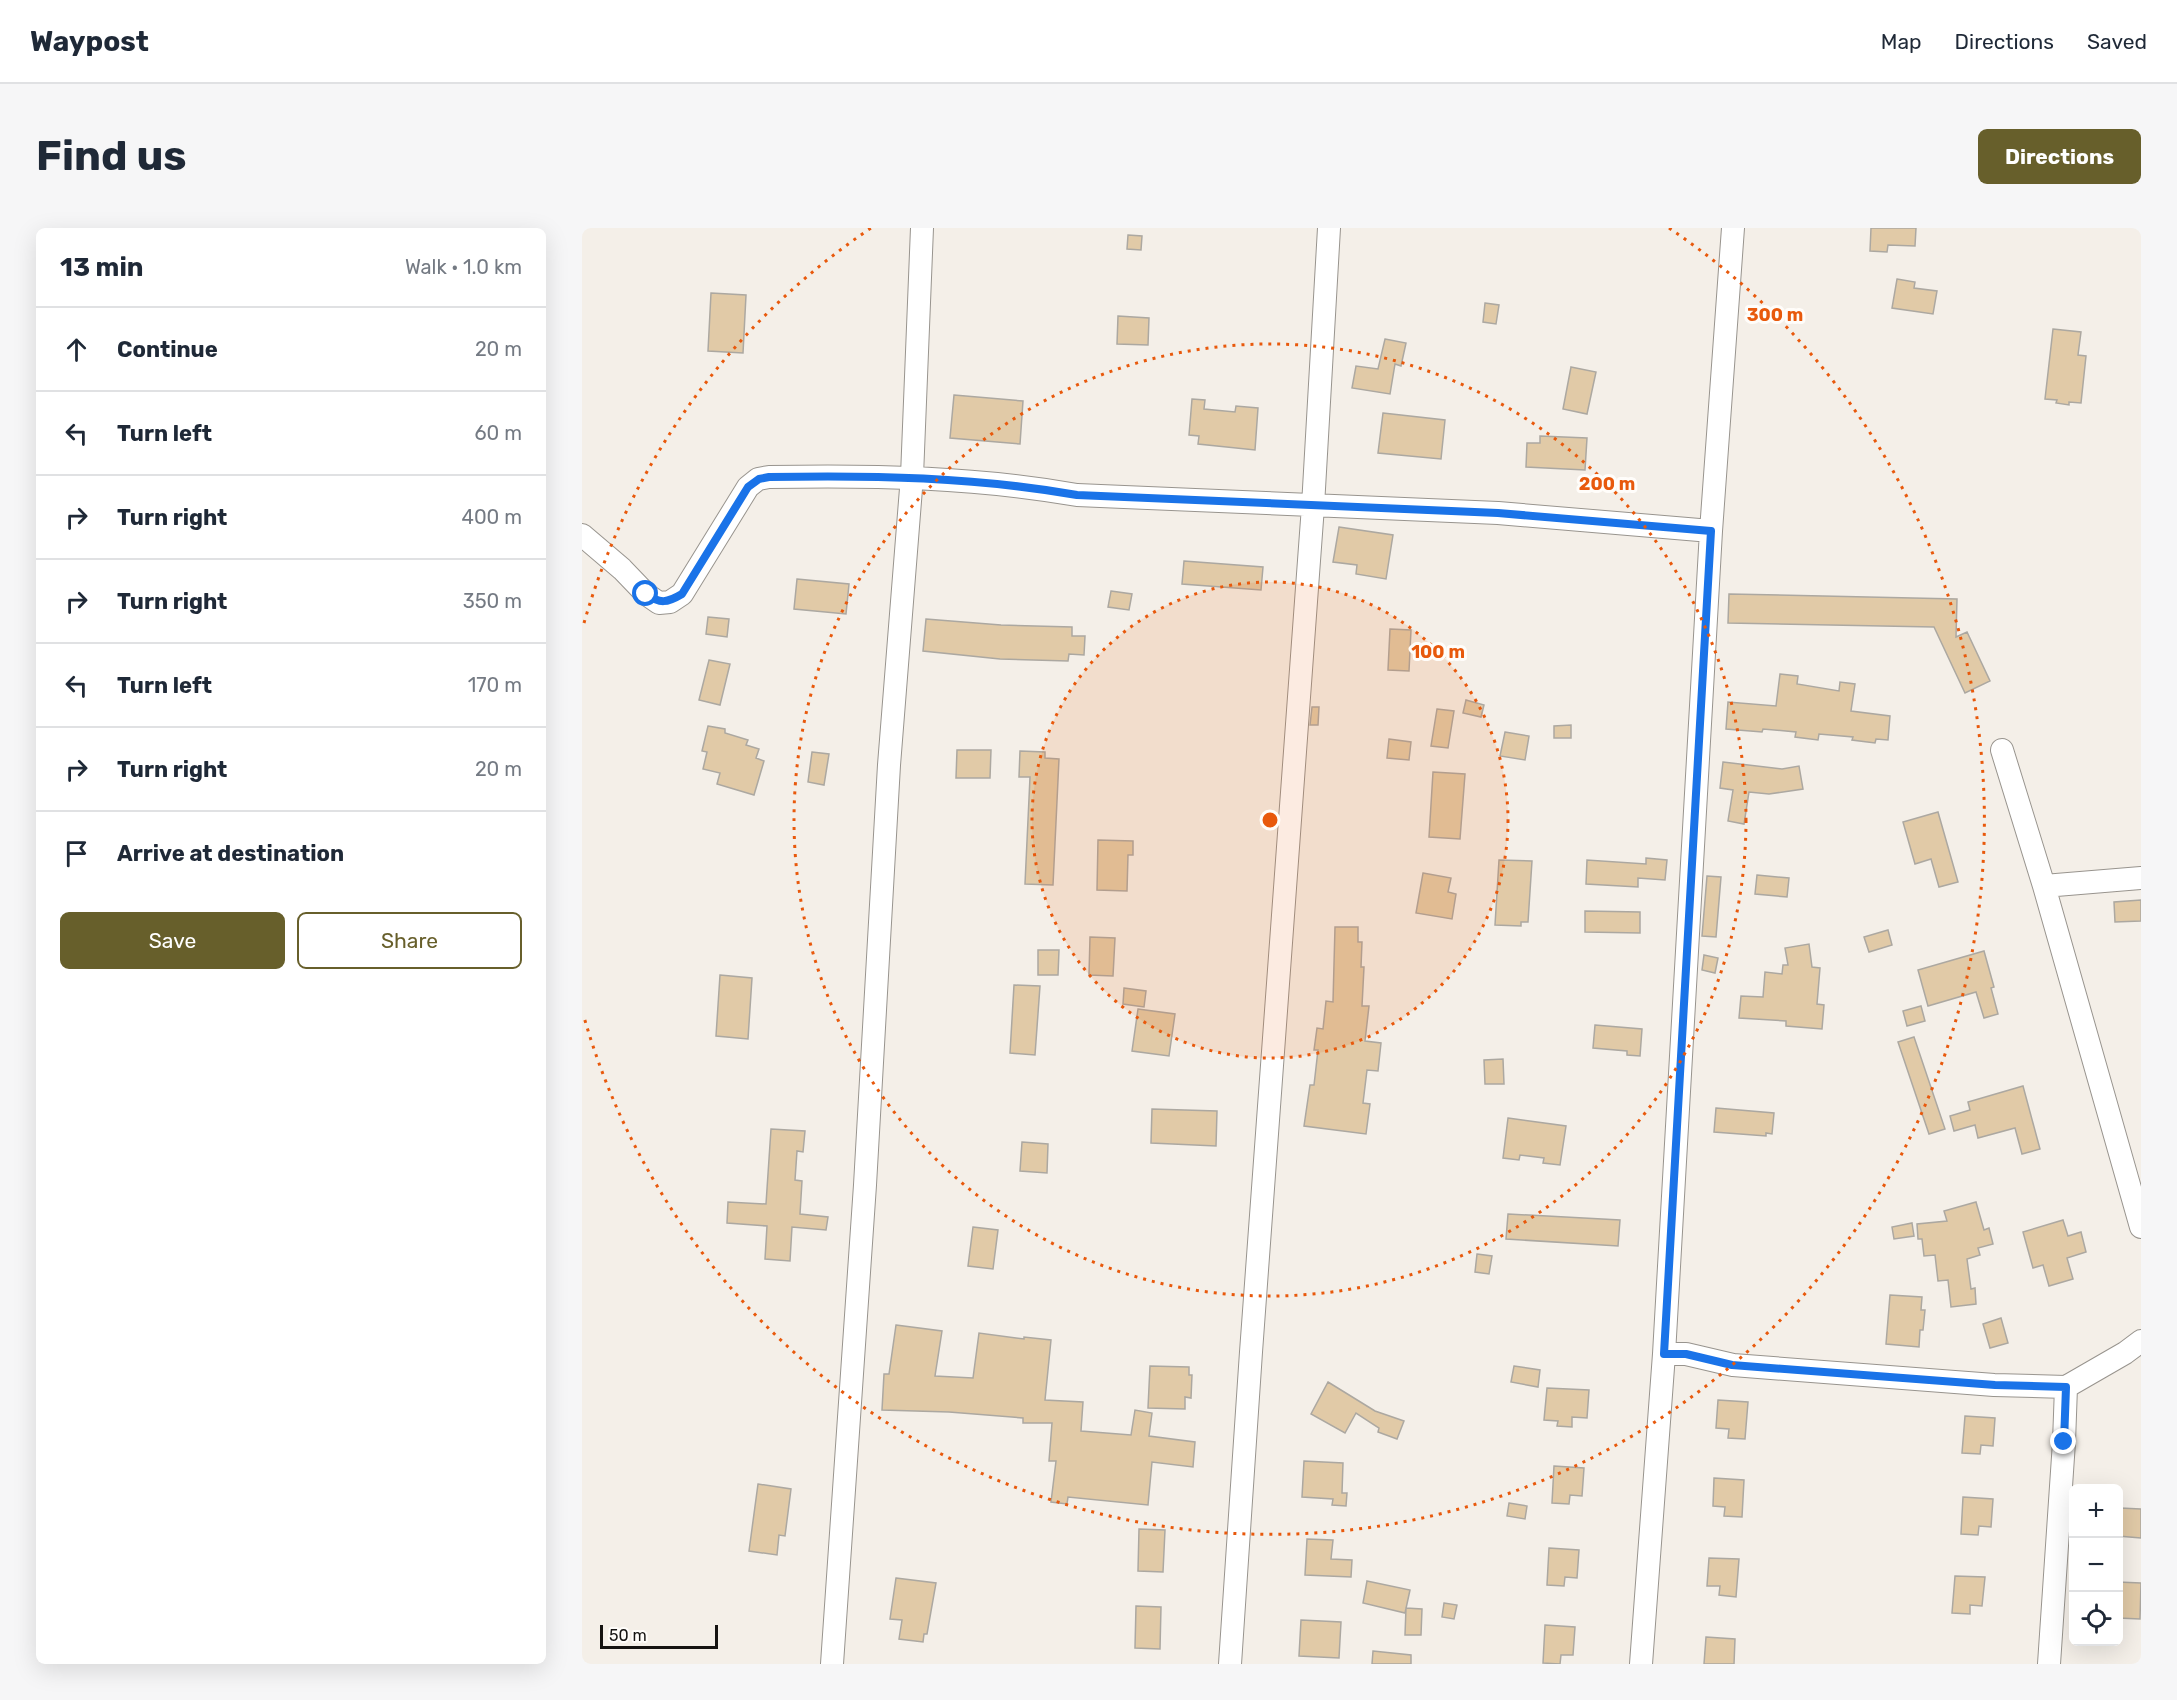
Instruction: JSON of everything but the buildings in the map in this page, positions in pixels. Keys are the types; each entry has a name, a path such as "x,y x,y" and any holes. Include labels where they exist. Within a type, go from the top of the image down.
{"street":[{"path":"832,1664 865,1185 889,765 912,476 922,228"},
{"path":"1230,1664 1313,506 1329,228"},
{"path":"1641,1664 1664,1354 1711,531 1733,228"},
{"path":"583,537 659,603 670,602 682,594 748,487 759,479 912,476 1036,488 1077,495 1498,513 1711,531"},
{"path":"2002,750 2044,886 2141,1227"},
{"path":"2044,886 2141,878"},
{"path":"1664,1354 1686,1354 1732,1365 1995,1385 2066,1387 2125,1353 2141,1341"},
{"path":"2049,1664 2066,1387"}],"route":[{"path":"646,594 659,603 670,602 682,594 748,487 759,479 769,477 912,476 1036,488 1077,495 1498,513 1711,531 1664,1354 1686,1354 1732,1365 1995,1385 2066,1387 2064,1442"}]}
